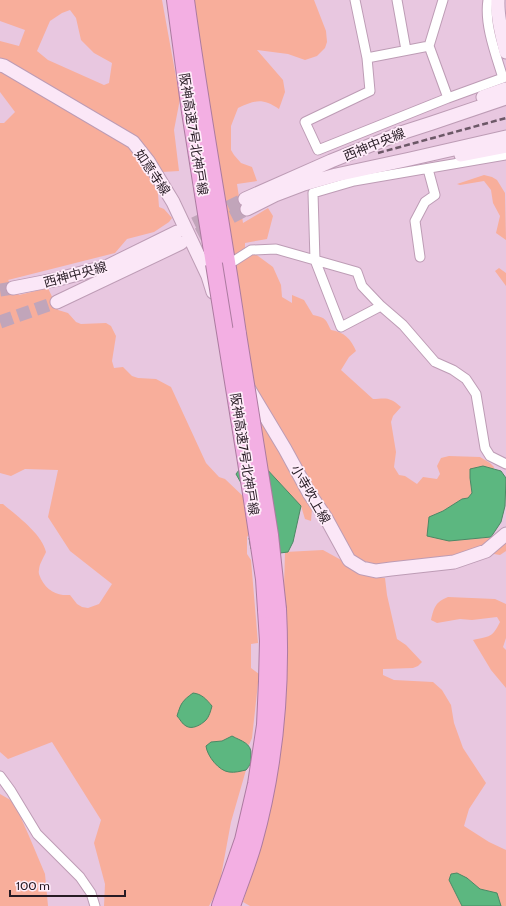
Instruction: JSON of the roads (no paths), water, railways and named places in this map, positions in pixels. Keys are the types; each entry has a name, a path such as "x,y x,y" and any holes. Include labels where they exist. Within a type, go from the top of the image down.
{"highway":[{"name":"阪神高速7号北神戸線","path":"175,0 211,270 251,494 264,579 279,640 279,681 276,726 268,785 254,843 232,906"},
{"name":"阪神高速7号北神戸線","path":"186,0 203,116 226,250 269,528 272,609 268,641 265,725 256,784 243,840 220,906"}],"street":[{"path":"355,0 367,58 370,91 305,122 318,150 448,98 503,78 488,24 488,0"},
{"path":"397,0 406,50"},
{"path":"443,0 429,46 448,98"},
{"path":"498,0 501,34 506,52"},
{"path":"367,58 429,46"},
{"name":"如意寺線","path":"0,65 133,142 148,161 174,202 211,270"},
{"path":"331,162 415,123 506,89"},
{"name":"西神中央線","path":"467,150 336,175 304,184 276,195 246,204 331,162 401,133 506,98"},
{"path":"467,150 506,137"},
{"path":"467,150 506,146"},
{"path":"381,306 341,327 315,260 312,193 354,181 506,155"},
{"path":"420,257 415,221 424,202 435,195 428,169"},
{"name":"西神中央線","path":"13,288 59,279 108,266 179,237 57,302"},
{"path":"234,261 251,250 276,249 357,272 362,286 381,306 403,325 435,362 453,370 466,379 476,394 485,448 490,456 506,464"},
{"name":"小寺吹上線","path":"211,270 226,328 244,381 285,449 309,493 326,518 349,560 362,568 376,571 454,562 486,551 506,533"},
{"path":"0,776 11,791 37,834 80,877 91,893 95,906"}],"tunnel":[{"path":"177,232 245,199"},
{"path":"181,243 247,209"},
{"path":"0,290 13,288"},
{"path":"0,322 57,302"}],"railway":[{"path":"378,153 506,118"}]}
